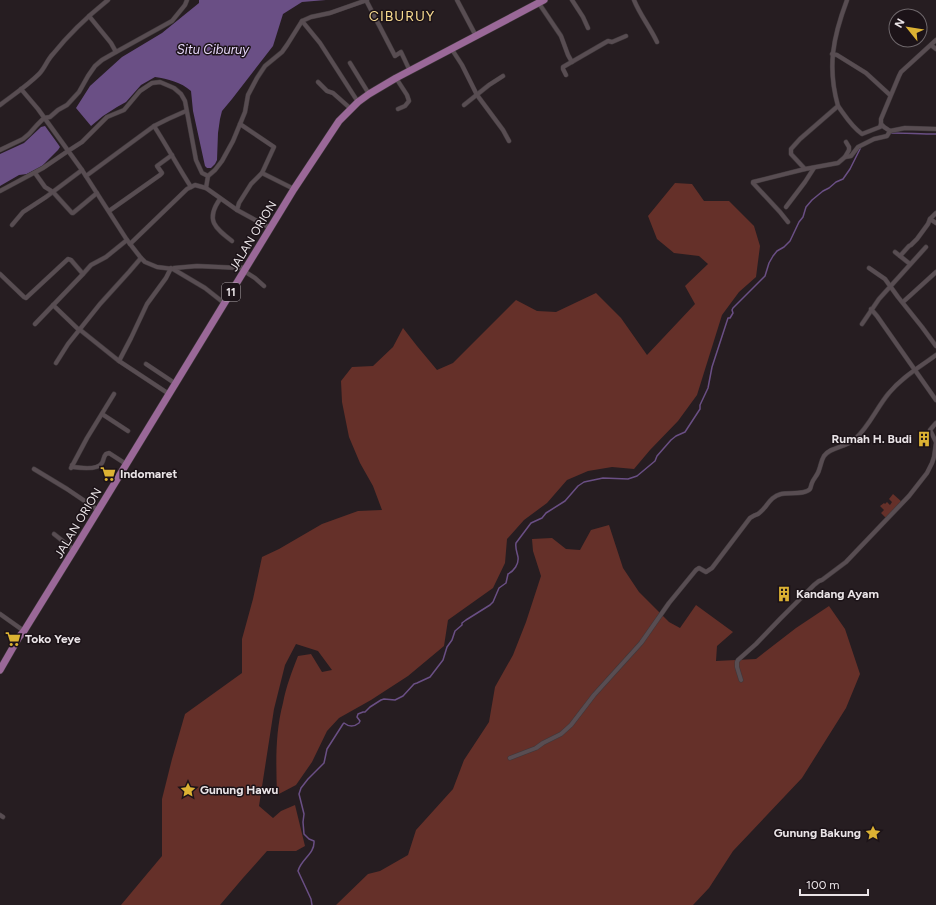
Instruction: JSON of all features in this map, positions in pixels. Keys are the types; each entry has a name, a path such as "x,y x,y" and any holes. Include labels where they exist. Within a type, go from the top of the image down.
{"highway":[{"name":"JALAN ORION","path":"0,670 19,636 24,631 74,550 294,189 339,121 358,102 369,94 410,70 540,1"}],"street":[{"path":"0,105 44,69 52,54 76,27 102,2 108,0"},
{"path":"0,150 23,139 44,118 50,117 68,105 79,92 95,66 102,60 172,21 187,0"},
{"path":"206,188 208,176 222,161 233,141 245,112 248,95 257,78 265,66 282,52 302,21 366,0 395,56 401,52 410,70"},
{"path":"463,0 458,1 476,36"},
{"path":"572,0 588,28"},
{"path":"634,0 638,10 648,24 657,42"},
{"path":"847,0 836,32 832,54 832,74 838,106 856,130 862,134 880,127 882,124"},
{"path":"540,1 561,36 572,62"},
{"path":"89,16 111,43 116,52"},
{"path":"302,21 320,43 358,102"},
{"path":"566,75 562,69 563,67 608,40 612,42 626,36"},
{"path":"936,40 901,72 881,119 884,127 890,131 905,128 936,129"},
{"path":"931,45 936,49"},
{"path":"451,48 462,65 477,95 503,130 509,141"},
{"path":"832,54 837,55 866,73 890,95"},
{"path":"350,63 369,94"},
{"path":"464,105 488,85 503,76"},
{"path":"396,78 407,95 409,101 405,106 398,109"},
{"path":"0,191 43,168 82,142 107,117 124,110 135,96 146,86 152,83 160,82 174,88 181,94 185,101 196,160 202,173 208,176"},
{"path":"318,82 327,91 333,93 351,109"},
{"path":"21,89 38,109 68,150 127,240 145,262 157,267 172,268 196,266 246,269 264,286"},
{"path":"805,169 791,154 791,148 838,106"},
{"path":"86,176 154,126 186,111"},
{"path":"237,210 239,203 251,184 262,173 274,147 240,124"},
{"path":"154,126 191,187"},
{"path":"845,157 851,156 858,147 874,139 887,136 890,131"},
{"path":"788,222 753,182 805,169 838,163 845,157 850,148 846,142"},
{"path":"109,211 162,173 157,166 172,155"},
{"path":"786,207 814,168"},
{"path":"12,225 23,212 82,170"},
{"path":"35,172 45,187 53,192 72,214 97,193"},
{"path":"262,173 294,189"},
{"path":"130,244 179,197 195,185 206,188 237,210 270,228"},
{"path":"220,199 216,204 213,213 213,223 220,232 232,241"},
{"path":"900,256 917,239 930,219 936,213"},
{"path":"930,219 936,223"},
{"path":"35,324 91,265 106,257 127,240"},
{"path":"862,324 879,299 926,248"},
{"path":"895,252 910,264"},
{"path":"56,363 79,329 141,258"},
{"path":"0,274 26,298 68,259 71,260 83,274"},
{"path":"172,268 205,288 224,303"},
{"path":"119,361 147,304 172,268"},
{"path":"870,268 885,279 891,286 936,346"},
{"path":"903,302 936,272"},
{"path":"53,305 79,329 119,361 169,394"},
{"path":"871,310 907,357 936,400"},
{"path":"510,758 536,748 561,734 571,726 594,695 641,643 669,603 696,570 699,568 706,572 712,568 750,518 759,513 770,500 777,495 808,491 820,470 821,462 827,452 849,444 861,434 890,392 915,370 936,355"},
{"path":"146,364 176,384"},
{"path":"114,394 71,467 87,468 99,465 102,462 103,457 109,453 126,464"},
{"path":"102,414 128,431"},
{"path":"741,680 737,662 814,585 846,562 909,496 927,473 934,457 936,443 930,430 936,423"},
{"path":"34,469 98,510"},
{"path":"54,534 74,550"},
{"path":"0,614 24,631"}],"shaded area":[{"path":"675,183 692,184 704,201 729,201 754,226 760,246 756,277 739,292 722,315 697,395 678,421 634,469 612,467 588,471 567,480 547,503 524,520 507,539 505,563 493,588 448,620 444,646 408,676 371,700 339,718 327,731 312,762 296,785 277,795 276,760 280,714 291,673 298,656 311,654 322,672 332,670 318,651 296,644 285,665 274,709 259,806 273,818 281,811 295,805 305,846 296,851 267,851 220,905 121,905 162,856 162,799 185,714 242,673 242,639 253,599 262,557 322,524 358,511 382,510 373,486 360,463 349,437 342,402 341,381 352,367 373,366 393,347 403,328 437,370 453,363 516,300 537,311 556,312 596,293 621,318 647,355 695,304 685,286 708,264 699,256 674,253 657,239 648,216"},
{"path":"893,494 902,502 886,518 881,513 884,510 880,506 887,502 890,505 892,502 889,499"},
{"path":"609,525 623,568 639,592 669,622 680,628 696,605 733,632 717,646 716,661 756,659 796,628 829,606 845,629 860,674 846,708 802,778 733,851 709,888 693,905 336,905 368,874 380,871 408,855 416,830 453,789 464,760 489,722 495,687 513,655 526,622 541,576 533,551 532,539 552,538 566,549 580,550 591,530"}],"water":[{"name":"Situ Ciburuy","path":"199,0 326,0 302,2 283,14 273,46 222,111 218,133 217,160 211,168 207,168 205,166 193,111 191,91 179,83 155,77 141,85 126,102 103,116 91,126 76,108 90,86 122,57 162,33 199,3"},
{"path":"45,126 60,147 58,150 42,166 27,174 19,175 0,186 0,154 24,143 41,127"}],"waterway":[{"path":"891,133 936,134"},
{"path":"312,905 311,899 298,871 314,846 314,841 309,839 304,834 304,814 299,794 301,788 308,779 324,763 327,749 343,724 353,726 359,723 360,721 357,717 358,714 365,712 381,700 395,700 403,696 414,684 430,677 443,660 447,647 452,640 455,631 466,620 490,605 493,602 499,588 506,583 508,574 514,569 518,562 516,543 531,523 542,518 546,513 565,501 578,486 584,482 603,478 628,479 637,476 655,461 657,456 671,440 685,432 700,409 700,405 708,388 712,367 728,318 730,318 733,313 733,308 765,276 773,256 790,241 803,217 806,207 823,191 843,179 861,147"}],"place":[{"name":"Rumah H. Budi","path":"924,439"},
{"name":"Indomaret","path":"108,474"},
{"name":"Kandang Ayam","path":"784,594"},
{"name":"Toko Yeye","path":"13,639"},
{"name":"Gunung Hawu","path":"188,790"},
{"name":"Gunung Bakung","path":"873,833"}],"district":[{"name":"CIBURUY","path":"402,16"}]}
